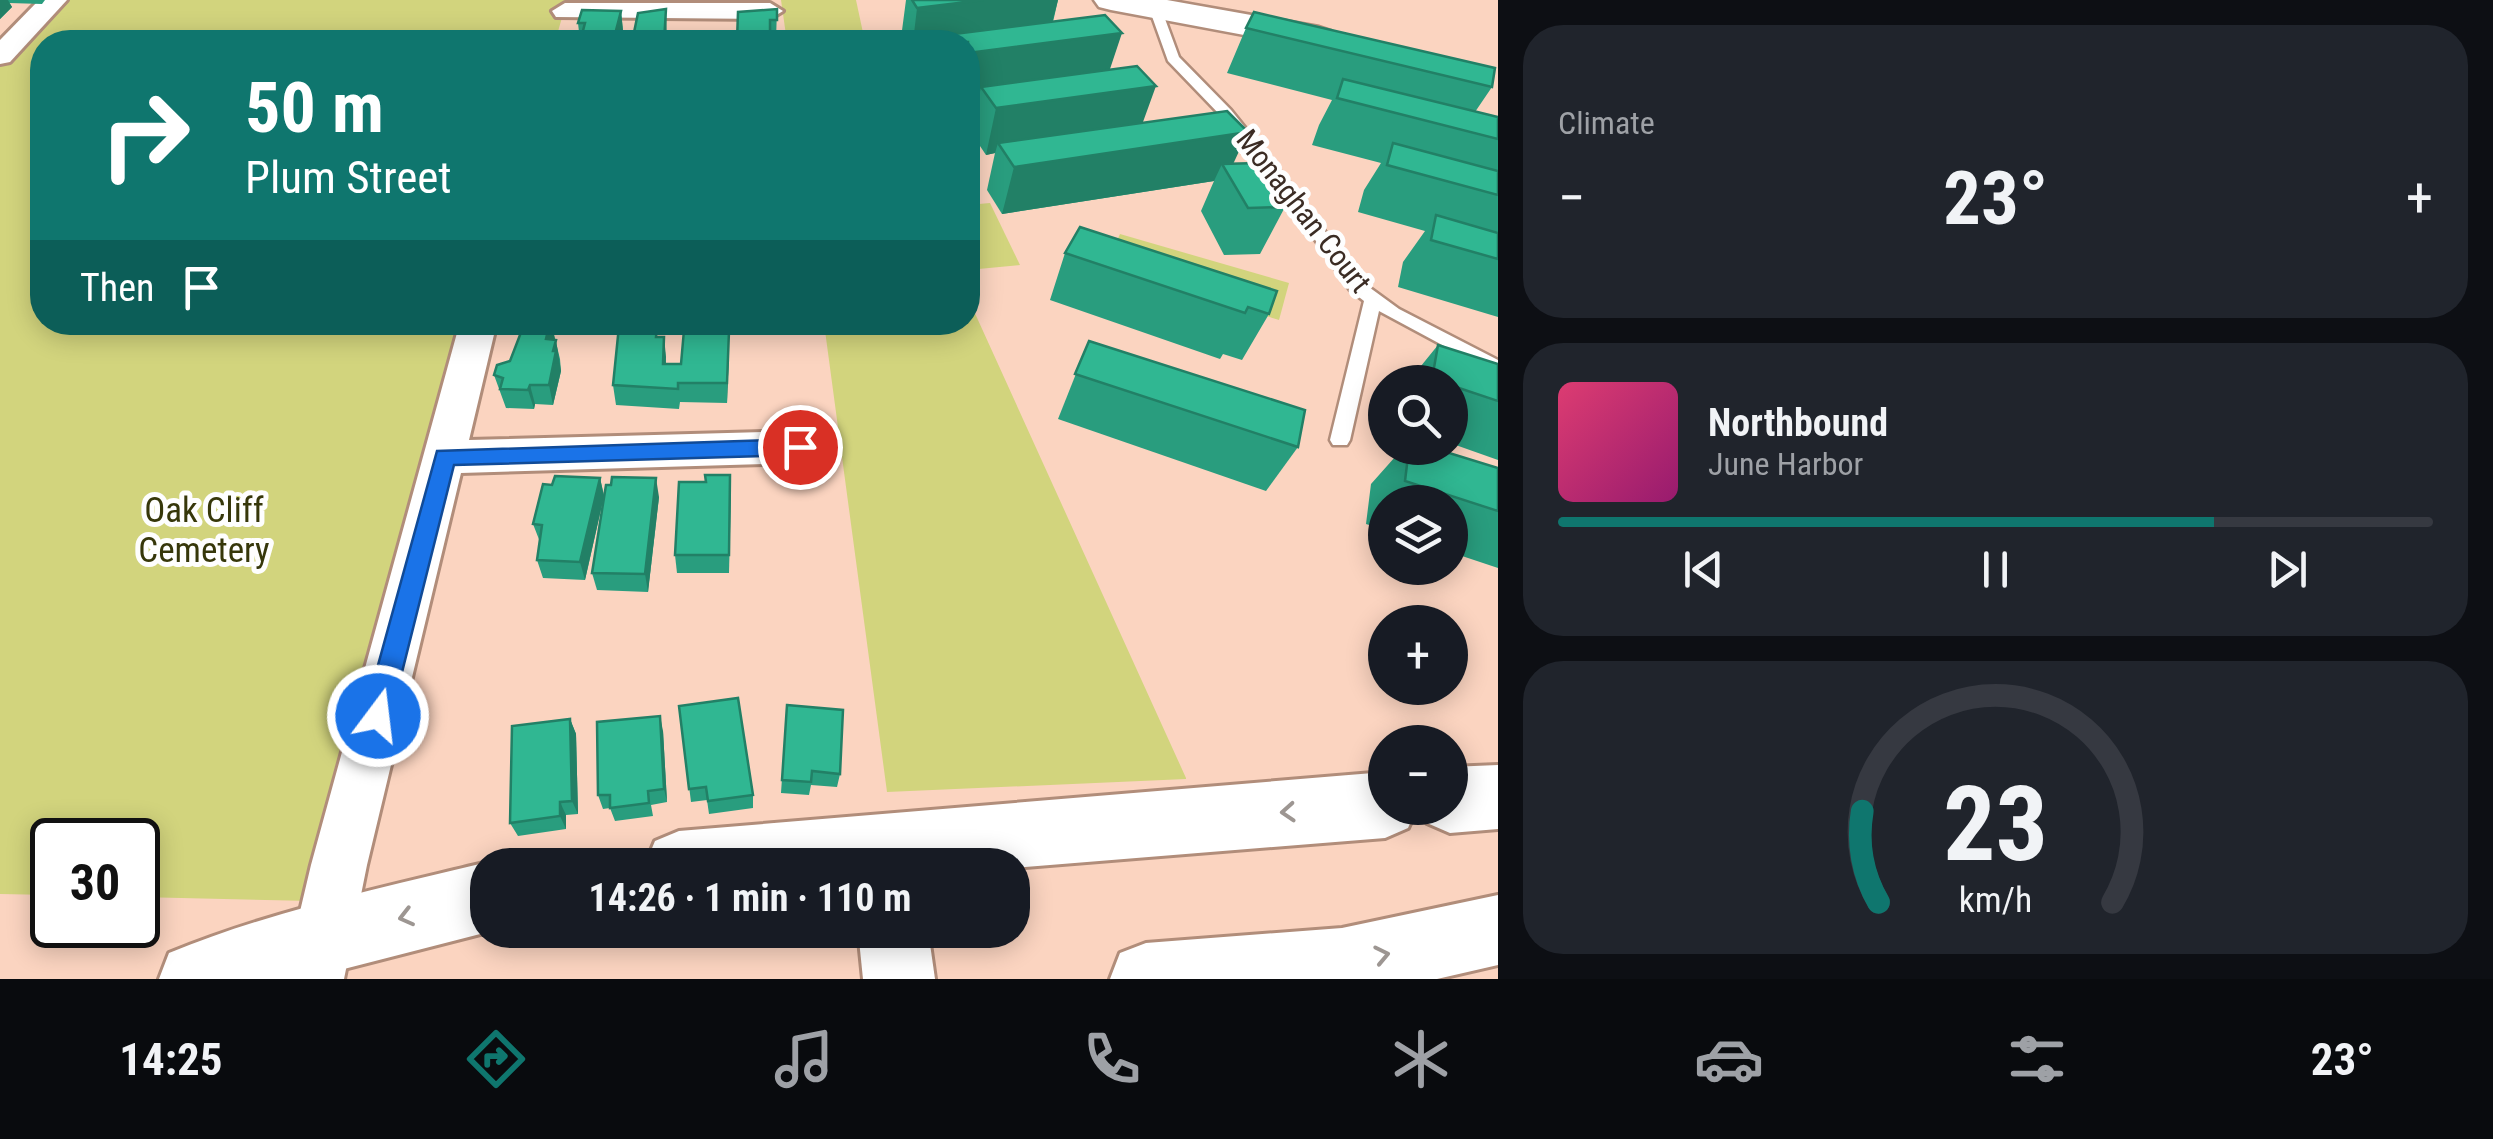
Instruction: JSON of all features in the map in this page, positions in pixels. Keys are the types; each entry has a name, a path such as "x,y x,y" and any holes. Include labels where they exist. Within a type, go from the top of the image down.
{"main road":[{"path":"1111,0 1346,42"}],"street":[{"path":"4,52 54,0"},
{"path":"566,6 770,10"},
{"path":"319,958 339,865 477,335"},
{"path":"445,457 800,447"},
{"path":"1468,799 1498,797"},
{"path":"953,848 1368,807"},
{"path":"195,979 319,958 470,903"},
{"path":"1146,979 1342,964 1498,930"},
{"path":"895,948 899,979"}],"lane":[{"name":"Monaghan Court","path":"1156,8 1173,58 1226,113 1284,185 1356,286 1373,300 1498,368"},
{"path":"1340,440 1373,300"}],"green space":[{"name":"Oak Cliff Cemetery","path":"61,0 567,0 558,30 32,30"},
{"path":"781,0 856,0 862,30 785,30"},
{"name":"Oak Cliff Cemetery","path":"30,33 30,335 473,335 312,901 160,898 160,818 30,818 30,895 0,894 0,64"},
{"path":"990,203 1020,265 980,269 980,204"},
{"path":"1120,234 1289,283 1279,320 1105,267"},
{"path":"980,324 1186,779 887,792 826,335 980,335"}],"building":[{"path":"912,0 983,0 917,8"},
{"path":"666,9 665,30 634,30 638,13"},
{"path":"777,9 777,20 770,20 770,30 737,30 738,12"},
{"path":"582,10 621,11 616,30 583,30 585,23 578,23"},
{"path":"1254,12 1495,68 1492,87 1246,28"},
{"path":"1105,15 1122,33 980,51 980,31"},
{"path":"1137,66 1156,86 996,108 981,87"},
{"path":"1343,79 1498,117 1498,139 1337,98"},
{"path":"1227,111 1248,132 1014,167 998,143"},
{"path":"1393,143 1498,171 1498,195 1387,165"},
{"path":"1258,163 1285,207 1248,208 1222,164"},
{"path":"1436,215 1498,233 1498,259 1431,240"},
{"path":"1080,227 1277,291 1269,314 1248,307 1245,313 1065,253"},
{"path":"520,335 547,335 546,339 556,340 549,385 530,385 528,390 500,389 503,378 494,375 497,365 510,361"},
{"path":"618,335 664,337 663,364 681,364 684,335 729,335 727,383 678,383 678,389 613,385"},
{"path":"1089,341 1305,410 1298,447 1075,374"},
{"path":"1438,345 1498,364 1498,401 1468,391 1468,365 1434,365"},
{"path":"1468,459 1498,468 1498,511 1468,501 1468,485 1417,485 1405,481 1407,465 1468,465"},
{"path":"705,475 730,475 729,555 675,555 679,482 706,482"},
{"path":"555,476 600,478 580,562 537,560 542,525 533,524 543,484 552,485"},
{"path":"612,477 656,478 645,574 592,573 606,485 611,485"},
{"path":"738,698 753,795 708,801 706,787 689,789 679,706"},
{"path":"787,705 843,710 840,774 812,771 811,782 782,780"},
{"path":"660,716 664,789 648,791 649,803 610,808 610,795 598,795 597,722"},
{"path":"570,719 572,801 560,802 560,816 510,823 512,726"}],"route":[{"path":"378,716 445,457 800,447"}]}
